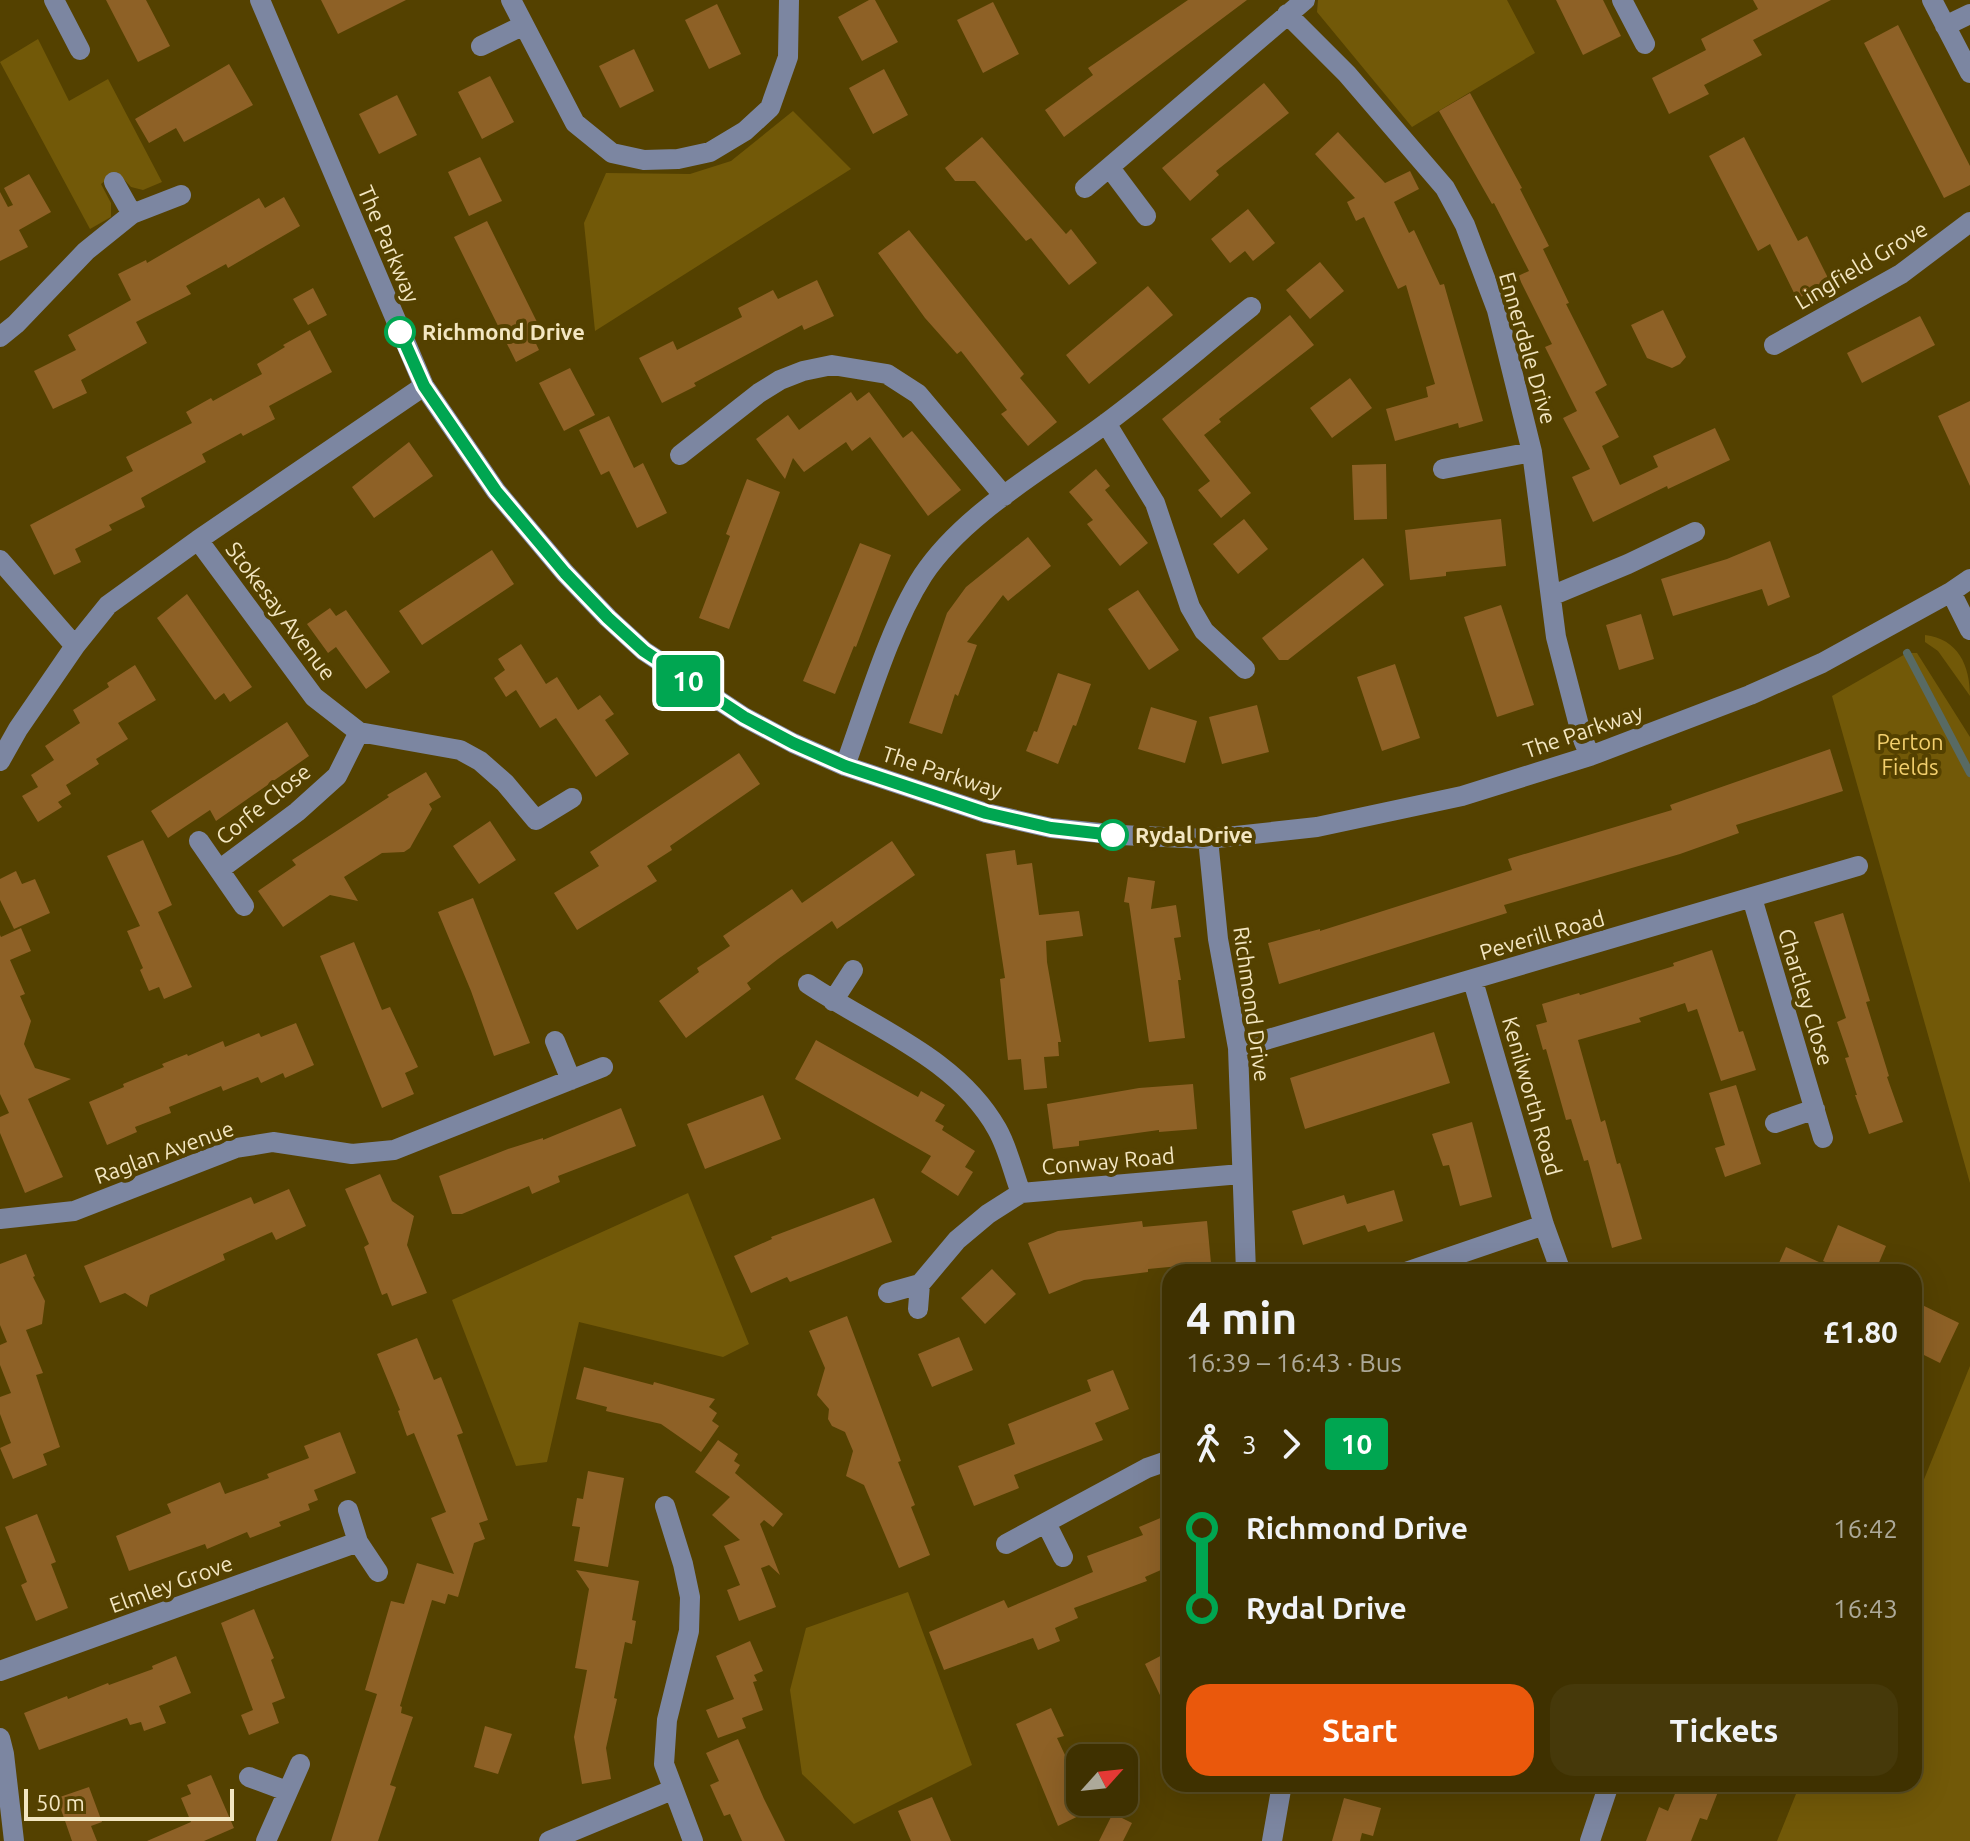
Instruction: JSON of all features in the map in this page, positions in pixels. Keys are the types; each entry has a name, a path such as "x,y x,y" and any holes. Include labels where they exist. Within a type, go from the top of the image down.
{"street":[{"path":"54,0 80,50"},
{"name":"The Parkway","path":"260,0 424,386 496,491 565,573 644,651 744,717 845,766 986,813 1051,828 1208,839 1317,827 1419,807 1590,756 1750,695 1822,663 1970,579"},
{"path":"511,0 575,123 612,153 644,160 678,159 710,152 745,131 770,108 788,57 789,0"},
{"path":"1085,188 1305,0"},
{"path":"1932,0 1970,73"},
{"path":"1629,2 1645,44"},
{"name":"Ennerdale Drive","path":"1287,14 1347,74 1445,188 1465,225 1497,310 1532,452 1556,637 1582,737 1590,756"},
{"path":"1945,26 1970,14"},
{"path":"481,46 524,25"},
{"path":"1110,168 1146,216"},
{"path":"114,182 132,214"},
{"path":"0,337 86,251 132,214 181,195"},
{"name":"Lingfield Grove","path":"1774,345 1901,274 1970,222"},
{"path":"845,766 914,591 939,556 1004,496 1106,423 1251,307"},
{"path":"680,455 780,380 832,365 887,374 918,394 1004,496"},
{"path":"0,761 18,729 75,646 108,605 424,386"},
{"path":"1106,423 1155,503 1190,607 1204,631 1245,669"},
{"path":"1443,469 1532,452"},
{"path":"1551,596 1695,532"},
{"name":"Stokesay Avenue","path":"198,540 314,697 359,732 460,750 480,761 505,783 536,820 572,798"},
{"path":"0,560 75,646"},
{"path":"1951,592 1970,630"},
{"name":"Corfe Close","path":"219,870 297,812 337,776 359,732"},
{"name":"Richmond Drive","path":"1208,839 1218,939 1238,1048 1246,1264"},
{"name":"Corfe Close","path":"199,841 244,906"},
{"name":"Peverill Road","path":"1238,1048 1858,866"},
{"name":"Chartley Close","path":"1752,898 1823,1138"},
{"path":"833,1001 853,970"},
{"name":"Kenilworth Road","path":"1473,981 1558,1264"},
{"path":"808,984 937,1063 970,1090 998,1131 1021,1193"},
{"path":"555,1041 571,1080"},
{"name":"Raglan Avenue","path":"0,1219 74,1211 236,1148 273,1142 352,1154 394,1150 603,1067"},
{"path":"1775,1123 1815,1109"},
{"name":"Conway Road","path":"920,1284 957,1240 988,1214 1021,1193 1241,1174"},
{"path":"1429,1264 1544,1225"},
{"path":"888,1293 920,1284 918,1309"},
{"path":"1006,1544 1162,1463"},
{"path":"665,1506 690,1597 689,1631 667,1720 664,1764 693,1841"},
{"path":"348,1510 358,1542 378,1572"},
{"path":"1046,1523 1063,1557"},
{"name":"Elmley Grove","path":"0,1671 358,1542"},
{"path":"0,1738 14,1841"},
{"path":"266,1841 300,1764"},
{"path":"249,1777 287,1791"},
{"path":"549,1841 672,1790"},
{"path":"1272,1841 1281,1792"},
{"path":"1590,1841 1606,1792"}],"green space":[{"path":"1318,0 1507,0 1535,53 1412,127 1317,12"},
{"path":"38,39 69,101 108,79 162,182 143,190 131,187 117,172 101,184 111,203 111,217 90,229 0,62"},
{"path":"793,111 851,169 595,331 584,223 606,173 690,174 731,161"},
{"path":"1925,635 1946,642 1960,655 1968,674 1970,696 1938,651 1925,642"},
{"name":"Perton Fields","path":"1907,653 1917,653 1970,737 1970,1183 1832,696"},
{"path":"688,1193 749,1344 723,1357 579,1322 547,1462 516,1466 452,1300"},
{"path":"1970,1366 1970,1841 1777,1841 1797,1792 1922,1792 1922,1484"},
{"path":"908,1592 972,1765 854,1824 802,1774 790,1690 806,1628"}],"building":[{"path":"106,0 146,0 170,46 138,62"},
{"path":"321,0 406,0 338,34"},
{"path":"869,0 875,0 898,42 862,61 838,17"},
{"path":"1188,0 1247,0 1064,137 1045,110 1093,75 1088,68"},
{"path":"1556,0 1603,0 1621,36 1583,55"},
{"path":"1753,0 1831,0 1753,40 1762,55 1704,85 1709,94 1669,114 1652,78 1706,50 1701,39 1758,9"},
{"path":"993,2 1019,54 983,73 957,20"},
{"path":"717,4 741,54 709,69 685,20"},
{"path":"1898,25 1970,166 1970,185 1944,198 1864,43"},
{"path":"634,49 654,91 620,108 599,66"},
{"path":"229,64 253,105 184,142 176,128 149,143 135,119"},
{"path":"884,69 908,115 873,134 849,88"},
{"path":"490,76 514,122 482,139 458,92"},
{"path":"1264,83 1289,113 1216,171 1219,175 1190,201 1162,168"},
{"path":"1470,93 1522,188 1549,246 1543,249 1569,303 1566,304 1607,385 1595,392 1619,437 1602,446 1620,485 1658,467 1653,456 1715,428 1730,460 1593,522 1572,477 1590,469 1563,418 1577,411 1545,347 1552,344 1518,276 1529,271 1494,203 1439,111"},
{"path":"397,95 417,135 379,154 359,114"},
{"path":"1338,132 1385,183 1410,171 1419,189 1394,202 1409,233 1414,230 1440,285 1444,284 1483,421 1459,428 1458,423 1395,441 1386,409 1428,397 1426,387 1435,384 1406,285 1398,289 1364,217 1356,221 1347,202 1355,198 1315,154"},
{"path":"982,137 1066,234 1071,229 1097,263 1069,285 1031,238 1026,241 975,181 955,181 945,168"},
{"path":"1744,137 1798,241 1807,236 1830,282 1797,299 1770,244 1758,251 1709,156"},
{"path":"480,157 502,201 469,216 448,172"},
{"path":"29,174 51,212 19,230 28,247 0,261 0,192 8,207 13,205 4,188"},
{"path":"284,197 300,226 228,268 226,264 186,286 191,294 136,322 147,343 81,380 87,393 53,409 34,371 76,350 68,335 131,300 118,274 146,260 147,263 259,198 265,208"},
{"path":"1248,209 1275,243 1253,261 1245,251 1230,263 1211,239"},
{"path":"487,221 537,322 528,327 539,350 516,362 454,237"},
{"path":"909,230 1024,374 1020,378 1057,422 1028,446 1001,414 1007,410 961,351 957,354 925,318 878,253"},
{"path":"1320,262 1344,291 1310,319 1286,290"},
{"path":"817,280 834,316 804,330 802,325 662,403 639,358 673,341 677,350 742,317 738,308 773,290 778,299"},
{"path":"1148,286 1173,315 1089,384 1066,355"},
{"path":"313,288 327,315 308,325 293,299"},
{"path":"1663,310 1686,357 1672,368 1647,358 1631,325"},
{"path":"1290,315 1314,345 1219,419 1221,422 1204,435 1251,493 1221,518 1198,490 1210,481 1162,419"},
{"path":"1920,316 1935,345 1862,383 1847,353"},
{"path":"310,330 332,372 269,406 275,419 202,454 206,462 141,498 145,507 109,525 112,530 75,549 81,562 54,575 30,525 133,471 126,457 192,423 186,412 262,374 257,364"},
{"path":"570,368 595,415 564,431 539,383"},
{"path":"1350,378 1372,408 1332,438 1310,408"},
{"path":"851,392 857,401 869,392 903,438 912,431 961,490 928,516 870,437 852,451 846,442 804,472 793,458 785,479 756,439 788,415 799,430"},
{"path":"1970,401 1970,486 1938,416"},
{"path":"609,416 634,468 643,463 667,513 637,528 609,471 601,475 579,430"},
{"path":"409,442 433,476 374,518 352,487"},
{"path":"1386,464 1387,519 1354,520 1352,465"},
{"path":"1096,469 1110,486 1105,490 1148,543 1120,566 1087,524 1093,520 1069,492"},
{"path":"747,479 780,492 729,629 699,618 730,536 726,534"},
{"path":"1244,519 1268,549 1238,574 1213,544"},
{"path":"1501,519 1506,566 1446,572 1446,576 1410,580 1405,530"},
{"path":"1028,537 1051,566 1008,601 1003,595 967,642 977,645 958,696 955,694 942,734 909,723 947,613 966,587"},
{"path":"1770,541 1790,597 1768,606 1762,589 1673,616 1661,579 1727,559"},
{"path":"860,543 891,555 835,694 803,681"},
{"path":"492,550 514,584 422,645 399,611"},
{"path":"1363,558 1384,585 1288,660 1279,660 1262,638"},
{"path":"1138,590 1179,650 1149,670 1108,609"},
{"path":"187,594 252,687 230,702 224,693 215,700 157,618"},
{"path":"1501,605 1534,705 1497,717 1464,617"},
{"path":"330,608 336,616 346,610 390,672 366,689 336,647 328,653 307,624"},
{"path":"1641,614 1654,659 1619,670 1606,625"},
{"path":"521,644 546,684 557,677 578,710 600,695 614,714 605,720 629,754 596,777 556,718 540,728 516,690 506,697 494,678 505,670 498,659"},
{"path":"1395,664 1420,738 1382,751 1357,677"},
{"path":"135,665 156,700 118,723 128,739 96,759 99,764 66,785 71,794 58,802 62,807 38,822 22,796 38,787 31,775 54,760 45,746 80,723 73,710 109,687 107,683"},
{"path":"1058,673 1091,684 1058,764 1026,751 1034,731 1037,732"},
{"path":"1257,705 1269,752 1222,764 1209,717"},
{"path":"1151,707 1197,721 1185,763 1138,749"},
{"path":"287,722 309,756 216,821 210,810 168,838 151,811"},
{"path":"1830,749 1843,791 1736,825 1739,833 1680,854 1504,905 1507,913 1279,984 1268,943 1320,931 1512,870 1508,859 1672,810 1670,805"},
{"path":"739,753 760,784 670,846 672,850 647,866 657,881 577,930 554,893 599,866 590,852"},
{"path":"426,772 441,797 429,804 432,809 410,848 404,852 382,853 344,877 358,901 330,895 283,927 258,891 296,865 292,860"},
{"path":"490,821 516,860 479,884 453,846"},
{"path":"143,840 172,905 158,912 192,987 164,999 159,987 149,991 140,970 143,968 127,931 140,926 107,856"},
{"path":"892,841 915,875 837,929 832,921 778,959 747,983 751,989 686,1038 659,1001 699,972 697,968 730,946 723,936 792,889 802,903"},
{"path":"1015,850 1017,865 1032,863 1039,915 1079,911 1083,936 1046,941 1061,1042 1058,1042 1059,1056 1044,1057 1047,1088 1024,1090 1021,1059 1008,1060 1000,979 1005,978 986,854"},
{"path":"16,871 22,884 35,879 50,913 14,929 0,900 0,879"},
{"path":"1128,877 1155,881 1151,909 1176,905 1181,937 1174,938 1185,1038 1149,1042 1129,903 1124,902"},
{"path":"473,898 530,1043 494,1056 438,912"},
{"path":"1843,913 1870,1001 1866,1002 1887,1077 1903,1122 1869,1134 1855,1095 1845,1058 1849,1057 1837,1022 1846,1018 1814,922"},
{"path":"21,928 31,951 10,960 25,994 20,996 31,1021 24,1044 35,1068 71,1079 28,1099 63,1177 25,1193 0,1133 0,1117 9,1113 0,1094 0,935"},
{"path":"354,942 382,1010 390,1007 418,1067 405,1073 414,1094 382,1108 320,956"},
{"path":"1712,950 1739,1032 1743,1031 1756,1070 1721,1081 1697,1009 1688,1012 1685,1003 1639,1018 1641,1022 1578,1040 1601,1122 1605,1120 1642,1239 1612,1248 1588,1160 1584,1161 1571,1119 1566,1120 1546,1049 1543,1050 1536,1025 1547,1022 1542,1004 1674,966 1673,963"},
{"path":"296,1023 314,1065 285,1078 283,1073 261,1083 258,1077 223,1091 221,1086 169,1107 171,1113 135,1127 137,1132 107,1145 89,1102 187,1054 223,1041 225,1047 259,1033 261,1037"},
{"path":"1434,1032 1450,1083 1305,1129 1290,1078"},
{"path":"816,1040 918,1097 921,1091 945,1105 935,1121 944,1126 942,1130 975,1151 965,1167 973,1172 958,1196 921,1172 931,1156 795,1079"},
{"path":"1193,1084 1197,1129 1159,1130 1079,1141 1079,1146 1053,1149 1047,1104 1139,1088"},
{"path":"1736,1085 1761,1164 1725,1177 1715,1148 1725,1145 1709,1093"},
{"path":"763,1095 781,1139 705,1169 687,1124"},
{"path":"621,1108 636,1146 558,1176 560,1182 532,1194 529,1186 462,1214 452,1214 439,1176 508,1149 543,1140"},
{"path":"1472,1122 1492,1197 1460,1206 1449,1165 1443,1166 1432,1134"},
{"path":"380,1174 392,1201 414,1216 407,1245 427,1293 392,1306 387,1293 382,1295 364,1247 369,1244 345,1189"},
{"path":"289,1189 306,1226 276,1240 272,1232 223,1254 225,1260 150,1295 147,1307 125,1293 100,1303 84,1266 251,1197 254,1204"},
{"path":"1394,1190 1403,1221 1368,1232 1365,1225 1303,1245 1292,1211 1344,1195 1347,1204"},
{"path":"874,1198 892,1242 790,1282 787,1277 751,1293 734,1256 771,1237"},
{"path":"1142,1221 1143,1227 1207,1221 1211,1263 1162,1264 1162,1268 1148,1269 1148,1272 1084,1280 1049,1294 1028,1243 1058,1231"},
{"path":"1838,1225 1886,1246 1878,1264 1830,1264 1823,1261"},
{"path":"1786,1247 1823,1264 1779,1264"},
{"path":"26,1254 45,1301 42,1324 26,1330 43,1373 36,1375 60,1447 43,1454 47,1465 13,1479 0,1448 11,1443 0,1414 0,1397 11,1393 0,1365 0,1345 7,1342 0,1325 0,1264"},
{"path":"992,1269 1016,1294 985,1324 961,1298"},
{"path":"1922,1305 1959,1323 1940,1363 1922,1354"},
{"path":"847,1316 901,1461 898,1462 915,1505 911,1507 930,1555 899,1568 864,1485 846,1476 853,1451 845,1432 832,1426 828,1419 829,1409 817,1395 825,1368 809,1331"},
{"path":"959,1337 973,1370 932,1387 918,1354"},
{"path":"417,1338 434,1380 441,1377 463,1433 457,1435 488,1520 479,1523 485,1539 474,1543 458,1597 448,1594 445,1604 432,1600 400,1706 401,1713 413,1717 390,1785 396,1787 378,1841 331,1841 377,1694 365,1690 391,1601 404,1604 417,1563 454,1574 431,1518 446,1512 414,1433 407,1436 377,1354"},
{"path":"584,1367 715,1399 709,1407 717,1413 712,1421 719,1426 701,1452 661,1424 606,1411 607,1407 576,1399"},
{"path":"1113,1370 1129,1409 1095,1423 1103,1440 1014,1475 1019,1488 974,1506 958,1466 1015,1444 1008,1424 1091,1391 1087,1380"},
{"path":"340,1432 356,1473 314,1490 318,1500 308,1504 310,1510 250,1538 247,1532 207,1549 205,1544 129,1571 116,1536 171,1513 167,1504 220,1482 225,1494 269,1478 267,1474 309,1458 304,1446"},
{"path":"718,1440 738,1454 734,1461 740,1465 735,1473 783,1514 773,1527 764,1520 760,1524 780,1575 769,1565 761,1568 776,1607 739,1621 727,1590 740,1585 724,1546 740,1540 712,1515 730,1497 695,1472"},
{"path":"588,1471 624,1478 608,1567 574,1561 580,1527 572,1526 577,1498 583,1499"},
{"path":"37,1514 56,1562 51,1564 68,1608 36,1621 21,1585 27,1582 5,1527"},
{"path":"1162,1517 1162,1570 1145,1577 1147,1581 1074,1608 1078,1618 1055,1628 1060,1641 1038,1650 1033,1638 944,1670 929,1632 1004,1600 1008,1608 1093,1572 1087,1556 1143,1535 1139,1527"},
{"path":"576,1570 639,1581 632,1620 636,1621 632,1644 625,1642 606,1748 611,1779 582,1784 574,1737 587,1670 575,1668 589,1589"},
{"path":"254,1609 274,1658 271,1660 285,1698 272,1703 279,1723 249,1735 241,1715 253,1710 221,1623"},
{"path":"750,1641 763,1671 754,1675 757,1681 753,1682 763,1710 742,1718 746,1728 718,1738 706,1710 734,1699 716,1656"},
{"path":"1162,1655 1162,1699 1145,1664"},
{"path":"176,1656 191,1693 159,1706 166,1723 144,1731 141,1722 130,1725 127,1718 39,1750 24,1713 153,1669 152,1666"},
{"path":"1051,1708 1064,1736 1057,1738 1066,1757 1066,1816 1079,1816 1058,1826 1016,1724"},
{"path":"485,1726 512,1734 498,1774 474,1767"},
{"path":"738,1739 785,1841 742,1841 730,1814 724,1816 710,1785 719,1781 706,1753"},
{"path":"211,1775 234,1828 204,1841 147,1841 191,1822 181,1798 191,1794 187,1785"},
{"path":"89,1787 102,1822 91,1826 97,1841 72,1841 57,1798"},
{"path":"1676,1792 1718,1792 1707,1820 1700,1818 1691,1841 1646,1841 1659,1807 1668,1811"},
{"path":"932,1797 951,1841 911,1841 898,1811"},
{"path":"1344,1798 1381,1808 1373,1836 1362,1833 1360,1841 1332,1841"},
{"path":"1111,1817 1120,1817 1132,1823 1123,1841 1099,1841"}],"waterway":[{"path":"1907,653 1970,773"}],"bus line":[{"name":"10","path":"400,332 424,386 496,491 565,573 644,651 744,717 845,766 986,813 1051,828 1113,835"}],"place":[{"name":"Richmond Drive","path":"400,332"},
{"name":"Rydal Drive","path":"1113,835"}]}
